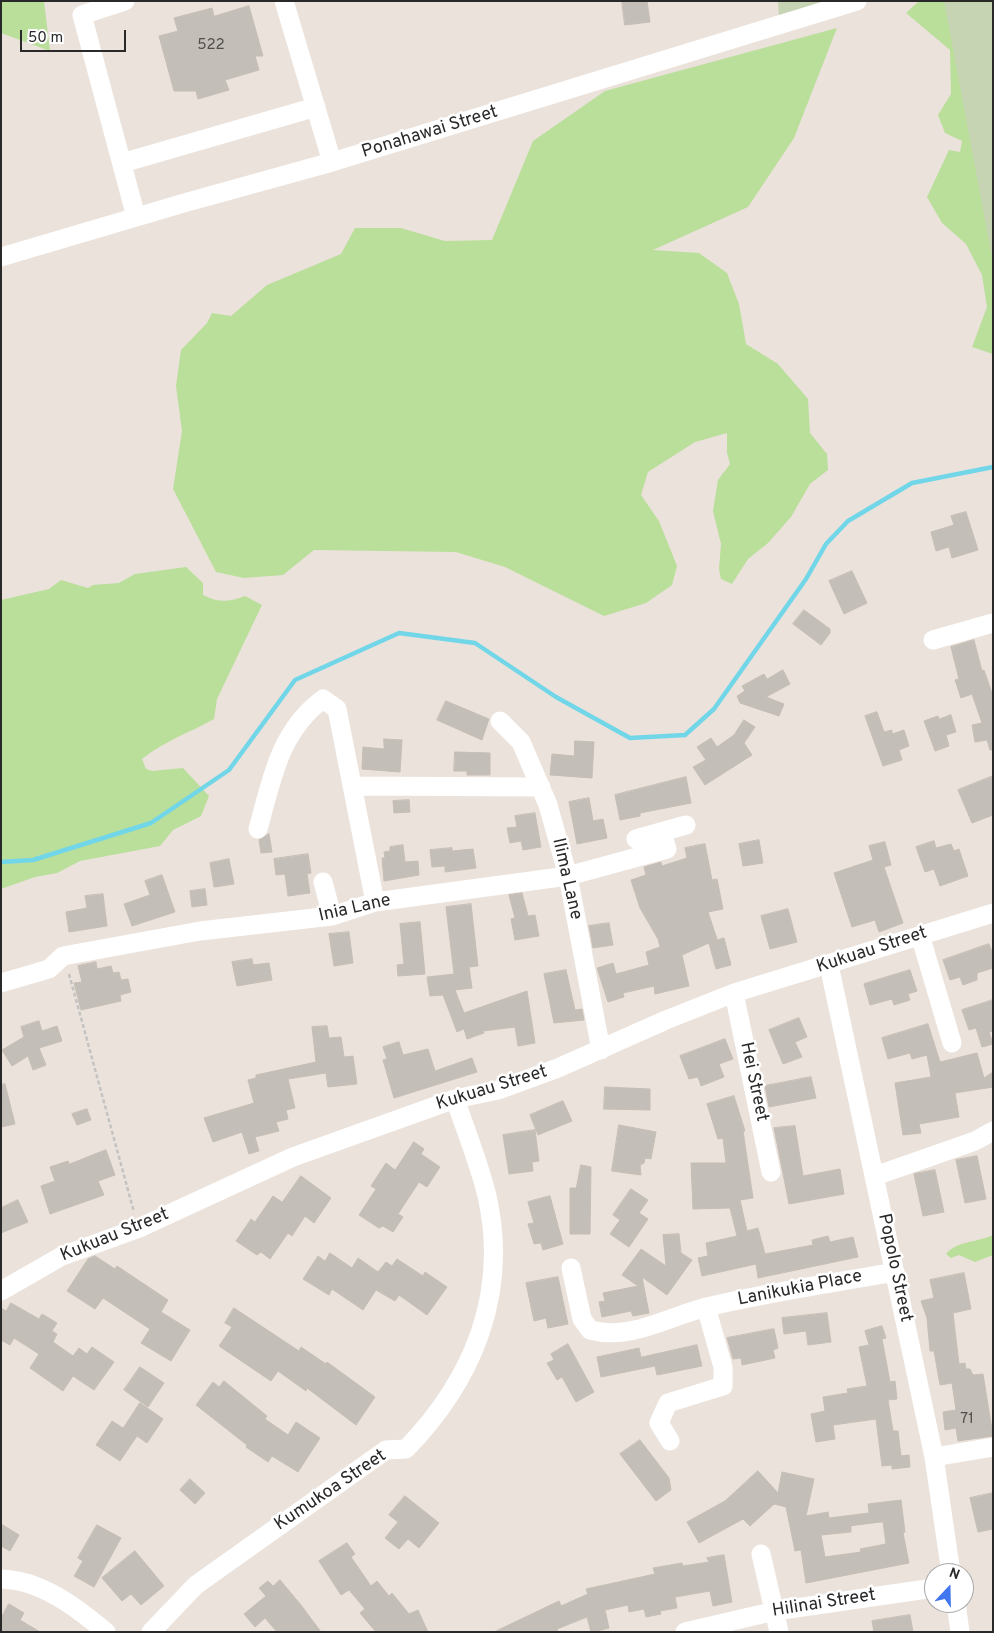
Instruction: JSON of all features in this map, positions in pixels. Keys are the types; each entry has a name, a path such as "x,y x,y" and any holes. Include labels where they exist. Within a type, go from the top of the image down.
{"street":[{"path":"126,1 82,15 136,217"},
{"path":"284,1 332,162"},
{"name":"Ponahawai Street","path":"1,258 136,217 332,162 836,4 857,1"},
{"path":"122,163 316,107"},
{"path":"933,640 993,623"},
{"path":"258,829 280,753 305,712 323,699 337,709 376,902"},
{"name":"Ilima Lane","path":"500,721 521,742 541,787 568,876 601,1050"},
{"path":"352,786 541,787"},
{"path":"636,838 662,833 686,825"},
{"name":"Inia Lane","path":"1,983 49,969 64,956 200,931 332,916 376,902 568,876 667,849 662,833"},
{"path":"323,882 332,916"},
{"name":"Kukuau Street","path":"1,1290 62,1256 138,1228 293,1157 455,1099 498,1090 601,1050 666,1020 734,993 993,913"},
{"path":"920,935 952,1043"},
{"name":"Popolo Street","path":"829,965 934,1457 950,1563"},
{"name":"Hei Street","path":"734,993 772,1172"},
{"name":"Kumukoa Street","path":"151,1632 196,1585 386,1450 406,1449 441,1409 462,1376 475,1349 484,1319 492,1282 492,1243 487,1197 455,1099"},
{"path":"875,1176 975,1141 993,1131"},
{"name":"Lanikukia Place","path":"571,1268 582,1319 590,1330 607,1335 659,1324 706,1307 895,1272"},
{"path":"670,1441 660,1424 668,1403 723,1386 723,1367 706,1307"},
{"path":"934,1457 993,1447"},
{"path":"761,1554 775,1611 778,1632"},
{"path":"1,1579 16,1579 52,1593 85,1614 106,1632"},
{"name":"Hilinai Street","path":"686,1632 775,1611 924,1589"},
{"path":"957,1613 960,1632"}],"path":[{"path":"64,956 138,1228"}],"green space":[{"path":"1,1 44,1 50,51 1,33"},
{"path":"778,1 840,1 779,21"},
{"path":"919,1 993,1 993,354 972,347 987,307 982,275 966,244 942,223 927,197 949,150 960,152 962,141 945,133 938,115 951,94 950,50 906,13"},
{"path":"944,1 993,1 993,263"},
{"path":"837,28 794,138 748,207 653,250 699,253 727,273 739,304 746,344 778,364 808,399 810,433 827,454 828,470 810,484 791,517 768,543 748,559 732,584 721,579 719,569 721,544 713,511 718,480 730,464 727,453 727,433 695,442 648,472 641,495 659,521 677,566 672,585 646,603 604,616 505,567 456,552 314,550 283,575 244,578 216,572 173,489 182,431 176,386 181,350 207,323 212,313 231,316 267,285 341,254 355,228 401,228 445,241 492,240 533,141 605,91"},
{"path":"186,567 203,583 203,595 224,601 245,596 262,605 217,699 214,719 168,742 142,759 146,769 152,771 183,768 209,796 201,816 173,830 160,846 80,861 57,873 35,877 1,889 1,600 49,589 61,580 88,588 93,585 119,583 135,574"},
{"path":"993,1235 993,1255 975,1262 959,1255 951,1258 946,1254 962,1244"}],"building":[{"path":"622,1 647,1 650,22 625,25"},
{"path":"249,6 263,56 255,56 259,70 225,80 229,90 198,99 196,91 174,91 159,36 178,31 174,18 212,8 214,16"},
{"path":"966,512 978,550 952,558 949,547 936,551 931,532 954,525 951,516"},
{"path":"852,571 867,603 844,614 829,581"},
{"path":"804,610 830,629 830,633 821,645 793,624"},
{"path":"974,640 982,671 984,670 993,696 993,750 990,750 987,740 975,742 972,725 982,723 972,694 961,698 955,680 959,679 951,647"},
{"path":"783,670 790,684 766,697 784,704 779,716 740,703 737,696 745,691 742,686 764,674 767,679"},
{"path":"446,701 489,719 482,740 437,720"},
{"path":"877,712 884,732 892,730 892,734 904,730 909,746 899,750 902,760 883,766 865,716"},
{"path":"951,715 956,732 946,735 949,746 935,751 924,721 938,716 939,719"},
{"path":"744,720 755,727 744,743 752,755 705,785 693,767 706,760 697,747 711,738 717,747 734,735"},
{"path":"384,739 402,740 400,772 362,769 363,747 384,749"},
{"path":"575,741 594,742 592,778 550,775 552,754 574,756"},
{"path":"455,752 490,753 490,775 467,775 467,771 454,771"},
{"path":"993,776 993,815 972,823 958,790"},
{"path":"686,777 691,803 640,813 640,816 620,820 615,795"},
{"path":"589,798 593,821 603,819 607,838 577,844 569,802"},
{"path":"409,800 410,812 394,813 393,801"},
{"path":"535,813 541,847 523,850 521,841 510,843 507,828 517,827 515,816"},
{"path":"269,834 272,852 261,853 259,840"},
{"path":"759,840 763,863 743,866 739,844"},
{"path":"934,841 936,848 951,844 954,851 959,849 968,876 940,886 934,869 925,872 916,847"},
{"path":"885,842 891,865 884,867 903,923 879,932 875,920 852,927 834,873 873,860 869,846"},
{"path":"705,844 712,880 717,879 723,909 708,912 717,939 713,941 724,938 731,965 716,969 709,943 682,955 689,986 655,994 654,986 623,993 624,997 608,1002 597,968 613,963 616,974 649,965 646,952 660,947 658,939 640,908 631,880 646,875 644,867 661,862 662,866 687,858 685,848"},
{"path":"403,845 405,862 418,861 419,875 384,881 382,858 385,858 384,852 390,851 390,847"},
{"path":"452,848 452,851 473,849 476,868 445,872 445,866 432,867 430,850"},
{"path":"308,854 311,873 307,874 310,893 288,896 285,874 276,875 274,859"},
{"path":"229,859 234,884 214,887 210,863"},
{"path":"162,875 175,912 132,926 124,904 150,895 145,881"},
{"path":"205,889 207,905 192,907 190,891"},
{"path":"522,893 528,916 535,915 539,936 515,940 511,919 515,918 509,895"},
{"path":"103,894 107,926 69,932 66,912 87,908 85,896"},
{"path":"471,904 478,966 469,967 472,988 455,990 464,1013 527,991 535,1043 518,1046 515,1027 483,1031 484,1033 467,1039 464,1029 457,1032 443,995 430,996 427,977 454,974 446,907"},
{"path":"788,909 797,942 770,949 761,916"},
{"path":"420,922 425,974 398,976 397,965 404,964 400,924"},
{"path":"609,923 613,945 593,948 589,926"},
{"path":"349,932 353,963 334,966 329,934"},
{"path":"989,944 993,954 993,968 977,973 977,980 963,985 960,977 950,980 943,960"},
{"path":"252,959 253,965 269,963 272,980 237,986 232,962"},
{"path":"96,962 97,969 111,966 113,973 119,972 121,980 128,979 131,992 120,995 121,1001 81,1010 74,983 82,982 78,966"},
{"path":"566,970 575,1010 582,1009 584,1020 554,1023 544,974"},
{"path":"910,970 917,991 908,994 910,1000 894,1005 892,999 870,1005 864,984"},
{"path":"993,1000 993,1031 989,1032 993,1044 982,1047 976,1028 969,1030 962,1010"},
{"path":"799,1018 807,1037 795,1042 802,1057 783,1064 769,1030"},
{"path":"39,1021 42,1031 57,1026 62,1041 39,1048 46,1065 33,1070 28,1056 12,1066 2,1050 24,1037 21,1027"},
{"path":"928,1024 940,1062 977,1053 984,1078 993,1072 993,1087 955,1093 959,1117 919,1124 921,1133 903,1135 895,1083 931,1077 927,1055 912,1059 910,1053 888,1059 882,1038"},
{"path":"327,1026 329,1038 341,1037 344,1057 353,1056 357,1084 328,1087 326,1073 288,1079 295,1108 286,1110 288,1119 276,1122 279,1131 255,1137 259,1151 249,1154 242,1132 213,1142 204,1118 254,1103 248,1080 256,1078 256,1075 316,1062 312,1027"},
{"path":"725,1039 733,1059 719,1064 724,1077 701,1086 698,1077 689,1079 680,1056"},
{"path":"399,1042 403,1055 428,1049 435,1071 472,1058 477,1072 394,1098 383,1060 387,1059 383,1047"},
{"path":"811,1077 816,1098 769,1107 765,1086"},
{"path":"5,1084 15,1124 1,1127 1,1085"},
{"path":"605,1087 650,1089 650,1110 604,1109"},
{"path":"734,1096 745,1131 743,1131 753,1198 740,1200 747,1231 758,1228 765,1254 813,1245 812,1240 828,1236 830,1242 853,1237 858,1257 758,1278 756,1264 702,1276 698,1258 708,1256 706,1243 737,1236 730,1208 693,1209 691,1163 726,1163 723,1138 718,1139 707,1104"},
{"path":"563,1101 572,1121 538,1135 530,1115"},
{"path":"87,1109 91,1120 77,1125 72,1114"},
{"path":"619,1125 656,1132 651,1159 645,1158 644,1163 640,1165 641,1175 612,1171"},
{"path":"795,1126 803,1176 840,1169 844,1194 789,1204 774,1128"},
{"path":"535,1130 539,1161 532,1162 533,1171 509,1174 503,1135"},
{"path":"414,1142 424,1149 421,1154 440,1167 427,1187 419,1182 398,1214 403,1217 393,1232 383,1226 379,1228 359,1215 376,1189 371,1186 386,1163 395,1170"},
{"path":"106,1150 115,1175 98,1181 104,1195 50,1214 41,1186 55,1181 50,1167 68,1161 69,1164"},
{"path":"977,1156 986,1199 965,1203 956,1160"},
{"path":"581,1165 591,1167 590,1234 570,1234 570,1188 576,1188"},
{"path":"935,1170 944,1212 923,1216 914,1174"},
{"path":"301,1176 331,1198 314,1223 305,1216 292,1236 288,1233 270,1259 261,1252 257,1255 236,1241 251,1219 255,1222 273,1196 282,1202"},
{"path":"631,1189 648,1200 639,1213 648,1219 629,1247 610,1234 620,1220 613,1215"},
{"path":"550,1196 563,1244 543,1250 541,1243 534,1244 528,1224 534,1223 528,1202"},
{"path":"18,1200 28,1222 1,1233 1,1208"},
{"path":"679,1234 681,1253 692,1260 667,1295 642,1277 649,1313 633,1316 631,1311 602,1317 599,1302 605,1301 603,1293 638,1286 622,1275 641,1249 666,1266 663,1235"},
{"path":"330,1253 352,1268 358,1258 378,1272 386,1262 392,1266 397,1259 423,1276 425,1272 447,1287 427,1315 399,1295 395,1301 376,1290 363,1310 332,1289 329,1295 303,1279 318,1256 325,1261"},
{"path":"95,1256 115,1269 117,1266 168,1300 161,1312 190,1330 171,1361 141,1343 150,1329 103,1298 95,1309 67,1291 88,1259"},
{"path":"964,1273 971,1309 953,1313 959,1364 965,1363 966,1369 970,1369 973,1375 983,1374 993,1436 958,1441 956,1428 945,1430 943,1412 956,1410 952,1383 940,1385 934,1351 930,1351 927,1318 921,1301 934,1298 930,1280"},
{"path":"558,1277 568,1324 548,1328 546,1318 534,1321 526,1283"},
{"path":"11,1303 39,1319 42,1314 57,1323 52,1331 57,1334 53,1342 73,1356 79,1348 87,1354 92,1347 114,1362 94,1390 73,1376 63,1391 30,1368 39,1354 14,1338 10,1345 1,1340 1,1308 6,1311"},
{"path":"234,1308 299,1351 301,1347 326,1364 327,1362 375,1397 356,1425 307,1388 306,1391 278,1371 271,1381 219,1346 232,1327 225,1323"},
{"path":"827,1313 831,1342 808,1345 806,1331 784,1334 782,1318"},
{"path":"882,1326 886,1338 882,1339 890,1382 895,1381 897,1399 888,1400 893,1431 898,1431 901,1456 909,1455 910,1467 892,1469 892,1465 882,1466 876,1419 833,1425 835,1439 816,1442 811,1414 825,1411 823,1397 848,1393 847,1389 867,1386 859,1347 869,1345 865,1331"},
{"path":"774,1329 778,1348 773,1350 775,1358 742,1365 741,1358 733,1359 727,1338"},
{"path":"568,1344 594,1392 576,1402 562,1377 557,1380 547,1363 554,1360 551,1354"},
{"path":"697,1345 702,1366 657,1375 655,1366 601,1377 597,1357 639,1348 641,1357"},
{"path":"140,1367 164,1383 148,1407 124,1390"},
{"path":"224,1381 267,1416 265,1419 288,1435 296,1422 320,1438 298,1472 272,1456 268,1462 246,1447 247,1445 196,1405 213,1382 219,1387"},
{"path":"140,1403 163,1419 147,1443 137,1436 120,1461 96,1445 112,1421 123,1428"},
{"path":"640,1440 669,1478 671,1490 656,1501 620,1454"},
{"path":"758,1471 778,1493 782,1472 814,1479 806,1516 828,1512 829,1518 869,1513 868,1504 901,1500 905,1532 903,1533 909,1563 806,1583 801,1550 795,1551 786,1507 774,1504 750,1526 743,1519 699,1543 687,1522 725,1501","holes":["883,1522 886,1544 860,1549 861,1552 825,1557 821,1535 851,1532 851,1526"]},
{"path":"190,1479 205,1493 195,1504 180,1490"},
{"path":"993,1493 993,1529 978,1532 970,1498"},
{"path":"405,1496 439,1523 419,1548 408,1539 399,1549 385,1538 398,1522 389,1515"},
{"path":"1,1524 19,1535 10,1551 1,1546"},
{"path":"97,1525 121,1538 94,1587 74,1576 83,1561 78,1558"},
{"path":"347,1543 355,1554 351,1557 371,1586 377,1581 389,1596 392,1593 409,1614 418,1610 428,1632 376,1632 360,1613 365,1609 349,1590 341,1595 319,1561"},
{"path":"135,1551 164,1586 141,1605 131,1594 122,1601 102,1578"},
{"path":"724,1555 732,1602 713,1606 710,1591 675,1597 677,1608 660,1611 661,1614 646,1617 644,1609 629,1612 628,1605 605,1610 609,1628 593,1632 591,1632 587,1617 557,1629 558,1632 494,1632 559,1601 561,1606 588,1594 586,1589 655,1574 653,1568 682,1563 683,1566 709,1562 707,1558"},
{"path":"280,1580 321,1632 277,1632 265,1618 255,1627 244,1614 266,1596 259,1588 268,1581 273,1586"},
{"path":"9,1604 24,1613 20,1620 40,1632 1,1632 1,1618"},
{"path":"910,1615 913,1632 874,1632 872,1621"}],"waterway":[{"path":"1,862 33,860 151,823 229,770 295,680 399,633 475,643 556,697 630,738 685,735 714,709 806,579 826,544 848,521 912,483 993,467"}]}
